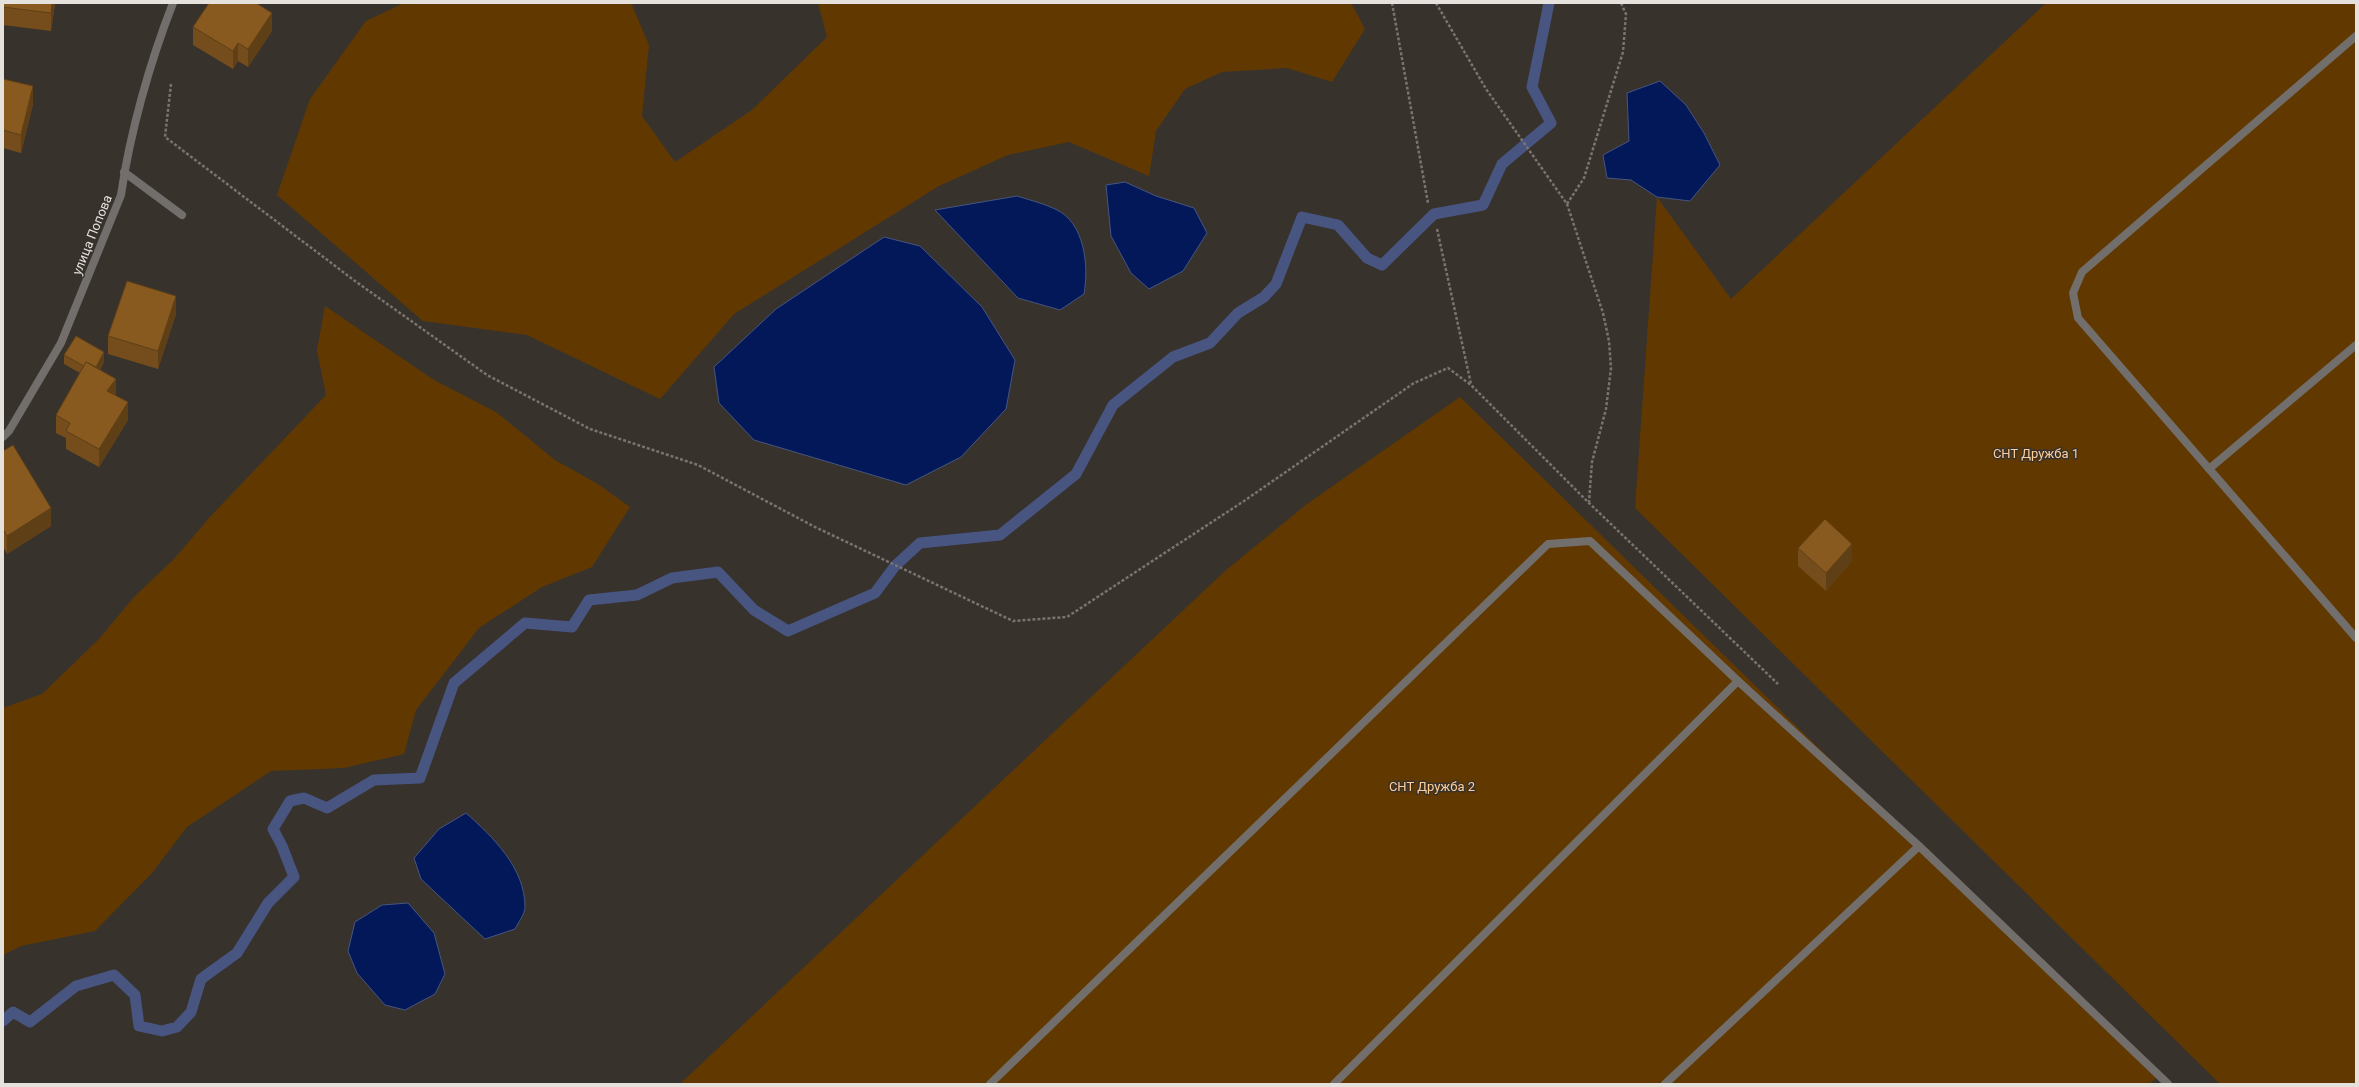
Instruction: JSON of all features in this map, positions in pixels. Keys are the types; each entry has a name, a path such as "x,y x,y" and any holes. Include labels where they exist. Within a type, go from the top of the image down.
{"street":[{"name":"улица Попова","path":"3,437 9,431 61,343 121,195 124,172 157,45 173,3"},
{"path":"2356,36 2082,272 2072,293 2078,318 2356,638"},
{"path":"124,172 182,215"},
{"path":"2209,469 2356,345"},
{"path":"990,1084 1548,544 1590,541 1738,682 1919,846 2168,1084"},
{"path":"1334,1084 1738,682"},
{"path":"1665,1084 1919,846"}],"path":[{"path":"1392,3 1428,203"},
{"path":"172,81 165,137 348,276 487,374 590,429 698,465 815,527 1012,621 1067,616 1244,501 1414,384 1448,368 1471,385 1589,503 1592,462 1606,409 1611,368 1609,341 1603,314 1567,204 1486,89 1436,3"},
{"path":"1567,204 1584,178 1623,52 1626,14 1621,3"},
{"path":"1437,229 1471,385"}],"green space":[{"path":"404,3 631,3 649,45 642,116 675,162 752,110 827,37 818,3 1351,3 1365,29 1332,82 1287,68 1222,72 1185,89 1156,131 1149,176 1069,142 1008,155 939,186 734,314 660,399 527,335 423,321 277,195 310,99 366,21"},
{"name":"СНТ Дружба 1","path":"2046,3 2356,3 2356,1084 2220,1084 1635,508 1657,197 1731,299"},
{"path":"325,306 434,380 496,412 555,460 598,484 630,507 592,567 542,587 479,628 416,710 404,754 344,768 271,771 187,827 152,873 95,931 21,946 3,955 3,708 42,694 99,639 134,597 174,559 209,518 326,395 317,350"},
{"name":"СНТ Дружба 2","path":"1460,397 2156,1078 2149,1084 680,1084 1225,571 1307,504"}],"shaded area":[{"path":"1660,81 1686,105 1704,133 1720,165 1690,201 1657,197 1631,180 1607,178 1603,155 1629,141 1627,93"},
{"path":"1125,182 1156,196 1194,208 1207,233 1183,271 1149,289 1131,273 1111,236 1106,185"},
{"path":"1017,196 1041,203 1065,215 1079,234 1085,258 1086,271 1084,294 1060,310 1018,298 935,210"},
{"path":"884,237 920,246 982,307 1015,360 1006,409 961,457 906,485 754,440 719,403 714,367 776,309"},
{"path":"466,813 487,832 506,854 520,879 524,893 525,910 515,929 485,939 421,879 414,858 439,829"},
{"path":"408,903 434,933 445,974 435,994 405,1010 385,1005 357,973 348,951 355,922 382,905"}],"building":[{"path":"3,3 52,3 51,13 3,7"},
{"path":"209,3 256,3 272,13 248,49 238,43 233,51 193,27"},
{"path":"3,79 33,86 21,135 3,130"},
{"path":"127,281 176,296 158,351 108,336"},
{"path":"76,336 104,352 96,367 86,362 84,366 64,355"},
{"path":"86,362 116,379 107,391 128,402 99,449 66,431 70,423 56,415"},
{"path":"13,445 51,508 7,536 3,529 3,451"},
{"path":"1825,519 1852,544 1826,573 1798,548"}],"waterway":[{"path":"3,1021 13,1012 30,1022 76,986 114,975 135,995 139,1026 162,1031 177,1027 191,1012 201,979 237,953 268,903 294,877 282,846 273,829 290,801 304,798 327,808 374,780 420,778 454,683 525,623 572,627 589,600 637,595 672,578 718,572 754,610 788,631 875,593 895,566 920,543 1000,535 1076,474 1113,405 1173,357 1210,343 1238,313 1264,297 1276,284 1302,217 1338,225 1367,258 1382,265 1434,214 1483,205 1502,164 1551,123 1532,87 1549,3"}]}
